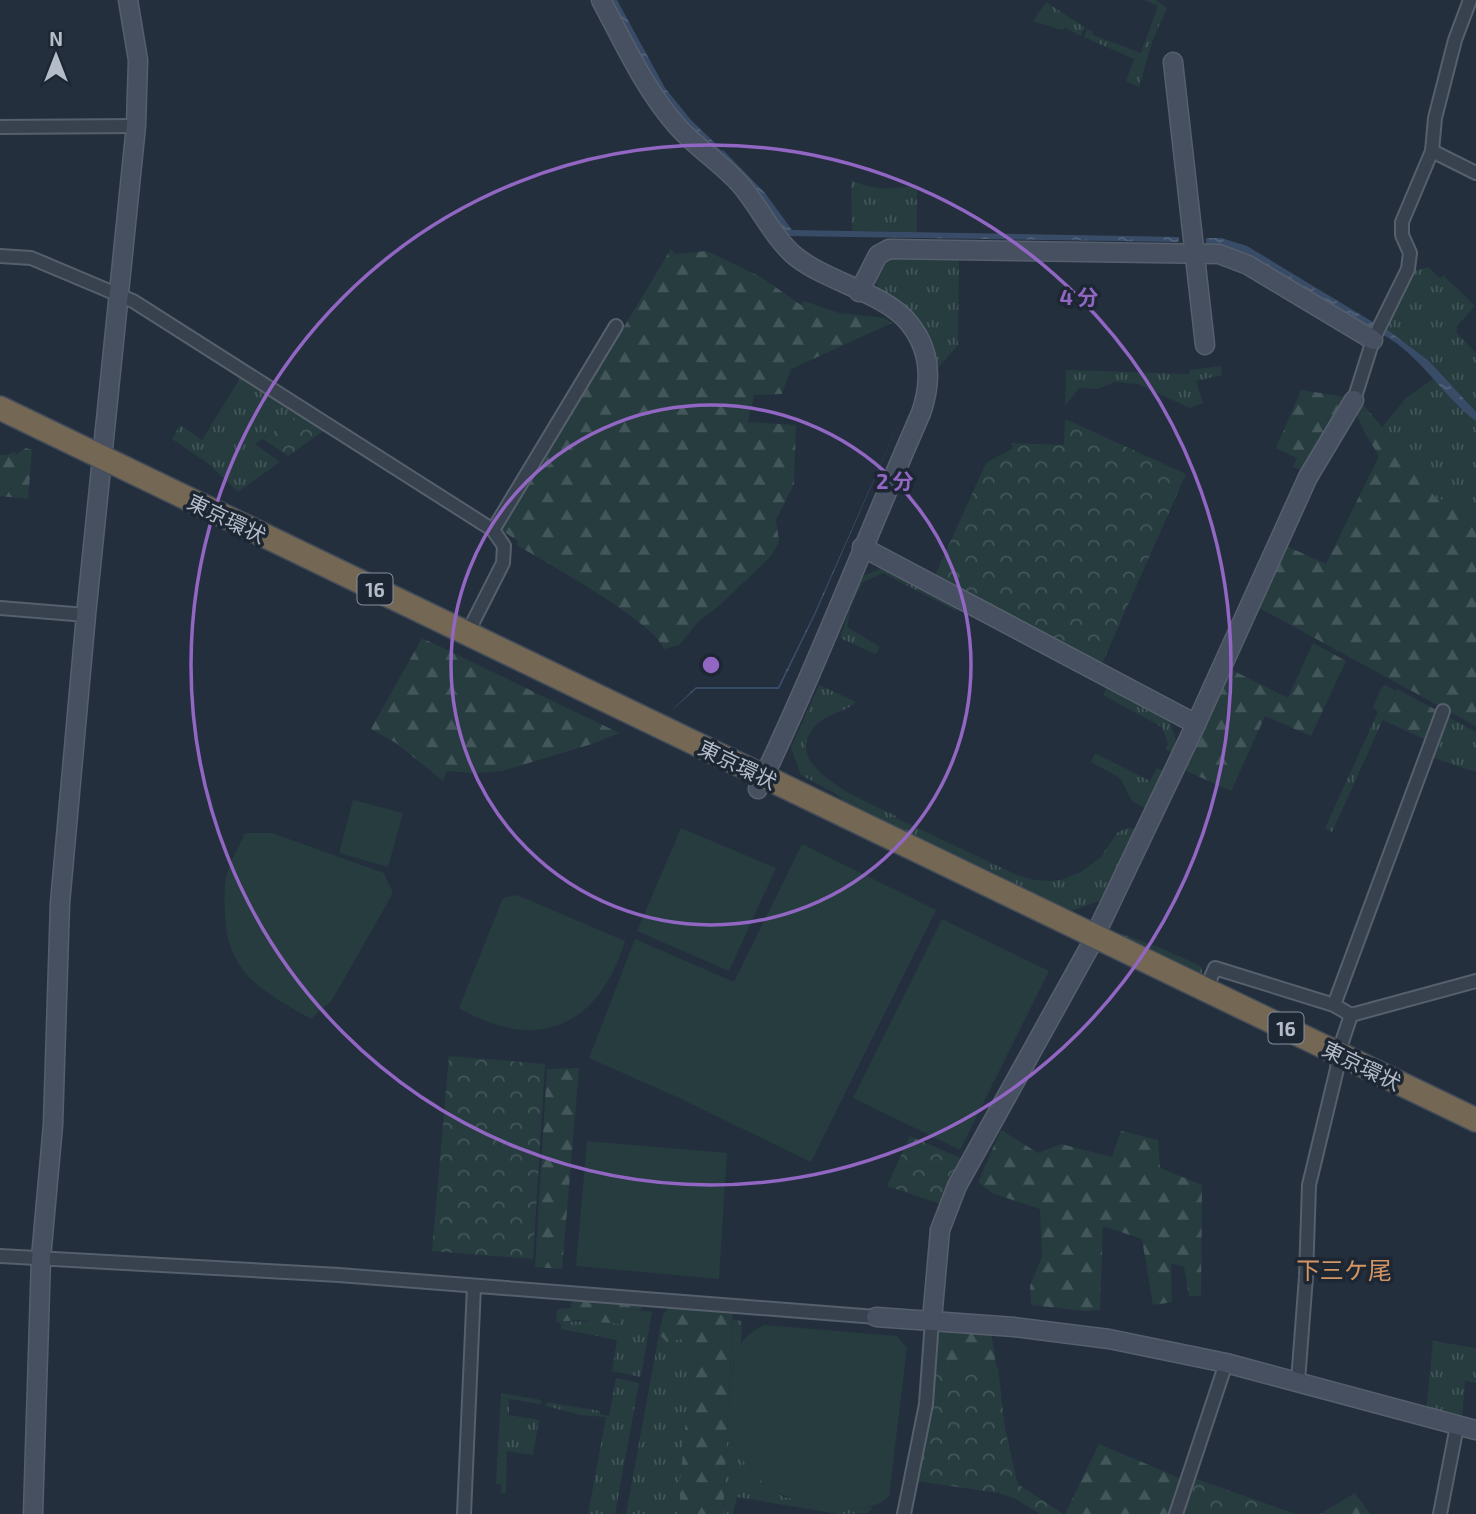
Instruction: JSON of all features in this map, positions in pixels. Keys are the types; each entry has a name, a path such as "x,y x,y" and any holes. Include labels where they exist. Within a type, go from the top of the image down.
{"highway":[{"name":"東京環状","path":"0,408 101,465 1338,1061 1476,1120"},
{"name":"東京環状","path":"0,424 101,465 467,634 761,782"},
{"name":"東京環状","path":"1093,941 1206,989 1476,1135"}],"street":[{"path":"33,1514 41,1258 53,1125 61,903 86,615 136,126 138,60 128,0"},
{"path":"601,0 653,95 679,128 724,166 776,235 796,257 821,273 889,307 908,321 922,342 928,360 927,396 921,413 862,547 839,610 761,782"},
{"path":"904,1514 926,1404 940,1230 957,1186 1093,941 1196,724 1308,477 1354,400 1373,340 1408,269 1410,253 1402,235 1402,222 1432,151 1435,118 1458,30 1470,0"},
{"path":"1173,62 1205,345"},
{"path":"0,127 136,126"},
{"path":"1432,151 1476,173"},
{"path":"859,292 878,255 889,248 1219,254 1236,259 1373,340"},
{"path":"0,256 32,258 119,295 203,345 493,530 504,546 503,563 467,634"},
{"path":"493,530 616,326"},
{"path":"862,547 1196,724"},
{"path":"0,608 86,615"},
{"path":"1334,1005 1443,711"},
{"path":"1206,989 1215,968 1334,1005 1351,1015 1476,981"},
{"path":"1298,1381 1306,1277 1309,1185 1351,1015"},
{"path":"0,1256 339,1275 1014,1326 1109,1339 1226,1363 1476,1430"},
{"path":"464,1514 474,1286"},
{"path":"1176,1514 1226,1363"},
{"path":"1440,1514 1457,1426"}],"green space":[{"path":"1144,0 1156,0 1167,8 1152,42 1139,87 1126,81 1134,59 1084,37 1087,29 1093,32 1093,35 1141,53 1158,6"},
{"path":"1046,2 1084,27 1081,36 1065,28 1062,30 1033,21"},
{"path":"851,180 883,188 917,185 917,232 852,231"},
{"path":"671,249 675,254 707,251 761,277 801,305 804,301 839,313 884,318 892,323 791,369 782,394 754,395 748,422 796,425 794,484 776,520 779,542 771,556 720,605 700,620 679,645 664,649 642,624 517,545 518,541 501,530"},
{"path":"959,254 958,345 938,368 933,347 924,328 915,317 881,292 876,277 888,255"},
{"path":"1428,267 1440,278 1443,275 1475,306 1457,326 1457,333 1476,353 1476,412 1429,361 1385,328 1414,271"},
{"path":"1221,366 1222,375 1196,381 1203,403 1190,408 1138,384 1114,382 1098,389 1079,388 1065,406 1066,370 1189,374 1190,370"},
{"path":"242,375 301,413 255,444 280,462 238,492 209,464 172,439 180,425 202,440"},
{"path":"1434,378 1459,407 1476,421 1476,512 1471,513 1435,497 1382,427 1406,398"},
{"path":"1301,390 1346,397 1302,470 1293,467 1297,458 1276,448"},
{"path":"1360,401 1398,446 1435,497 1471,513 1476,512 1476,726 1256,606 1284,545 1326,564 1379,456 1363,430 1355,410"},
{"path":"301,413 326,429 288,456 263,439"},
{"path":"1065,419 1186,474 1100,668 934,578 986,463 1013,448 1011,443 1064,445"},
{"path":"26,448 32,450 28,499 0,496 0,455 14,452 17,454"},
{"path":"883,568 957,608 956,611 883,573 863,582 851,606 847,627 880,647 876,654 840,638 860,577"},
{"path":"422,638 619,733 502,771 447,771 443,781 396,743 371,729"},
{"path":"1313,643 1346,661 1311,736 1265,716 1231,791 1182,769 1228,668 1288,698"},
{"path":"819,685 856,702 825,718 815,726 806,741 808,756 817,769 831,782 896,818 1017,875 1034,880 1061,880 1081,872 1100,858 1118,832 1128,828 1136,830 1102,900 1071,911 848,804 836,794 801,775 791,748"},
{"path":"1385,685 1396,691 1332,832 1325,828 1378,712 1373,707"},
{"path":"1107,688 1170,722 1177,744 1173,753 1165,749 1168,744 1162,727 1103,695"},
{"path":"1397,689 1438,711 1428,741 1383,720"},
{"path":"1448,717 1476,732 1476,772 1428,756 1443,718"},
{"path":"1095,753 1150,781 1157,768 1164,771 1146,809 1132,801 1120,778 1091,762"},
{"path":"353,800 403,813 388,867 339,853"},
{"path":"681,828 776,868 729,971 637,931"},
{"path":"245,833 272,833 384,873 393,893 332,1000 311,1019 277,999 250,978 232,951 227,933 225,883"},
{"path":"802,844 936,910 811,1162 589,1058 635,939 734,982"},
{"path":"517,895 625,941 614,970 599,994 582,1012 562,1024 539,1029 515,1029 488,1022 459,1008 503,898"},
{"path":"942,919 1049,971 960,1150 853,1098"},
{"path":"1122,934 1199,965 1202,974 1124,938"},
{"path":"449,1056 545,1064 533,1259 432,1251"},
{"path":"579,1068 562,1269 535,1267 547,1069"},
{"path":"1001,1130 1038,1153 1061,1144 1112,1157 1121,1131 1158,1140 1160,1168 1202,1185 1201,1296 1189,1296 1184,1267 1171,1263 1172,1302 1153,1305 1142,1239 1103,1226 1100,1310 1084,1311 1031,1305 1030,1286 1042,1257 1040,1209 992,1193 978,1182"},
{"path":"910,1136 965,1160 943,1205 887,1186"},
{"path":"587,1141 727,1153 719,1279 576,1266"},
{"path":"572,1300 642,1306 641,1310 626,1309 619,1324 580,1320 556,1322 557,1309 571,1308"},
{"path":"669,1308 733,1313 723,1514 680,1514 680,1484 692,1354 681,1339 667,1342 659,1334 663,1314"},
{"path":"626,1309 652,1312 641,1377 612,1371 617,1340 561,1329 561,1324 556,1322 597,1321"},
{"path":"733,1320 742,1321 741,1341 733,1366 757,1477 783,1497 858,1509 873,1507 868,1513 838,1514 737,1497 733,1514 723,1514"},
{"path":"765,1325 897,1336 907,1348 889,1497 882,1502 867,1507 844,1508 783,1495 759,1479 738,1452 730,1430 735,1357 745,1338"},
{"path":"935,1326 991,1330 1005,1429 1016,1478 1019,1485 1063,1514 1024,1498 931,1398"},
{"path":"659,1334 667,1341 681,1339 692,1354 680,1484 680,1514 626,1514"},
{"path":"1433,1341 1476,1348 1476,1383 1465,1381 1462,1421 1426,1412"},
{"path":"934,1364 998,1367 1005,1429 1019,1485 1063,1514 1040,1514 1014,1498 999,1493 916,1481"},
{"path":"616,1378 639,1383 615,1514 588,1514 606,1417 580,1415 546,1406 547,1402 600,1411 600,1414 609,1416"},
{"path":"501,1393 541,1400 541,1404 509,1399 509,1415 539,1420 533,1455 507,1451 506,1493 501,1493 501,1484 496,1484"},
{"path":"1099,1444 1189,1482 1295,1514 1065,1514"},
{"path":"1191,1477 1295,1514 1179,1514"},
{"path":"1355,1493 1370,1514 1320,1514"}],"water":[{"path":"610,0 617,0 665,88 691,120 716,144 712,148 686,125 660,92"},
{"path":"723,150 765,193 792,230 1179,237 1179,242 788,236 720,154"},
{"path":"1206,238 1221,238 1247,246 1376,324 1373,329 1364,325 1244,252 1206,244"},
{"path":"1385,328 1429,361 1476,412 1476,421 1452,400 1420,364 1382,334"},
{"path":"901,418 815,615 779,689 696,689 670,712 696,687 778,687 814,614"}],"waterway":[{"path":"710,143 723,154"},
{"path":"1238,250 1256,259"}],"district":[{"name":"下三ケ尾","path":"1344,1269"}]}
